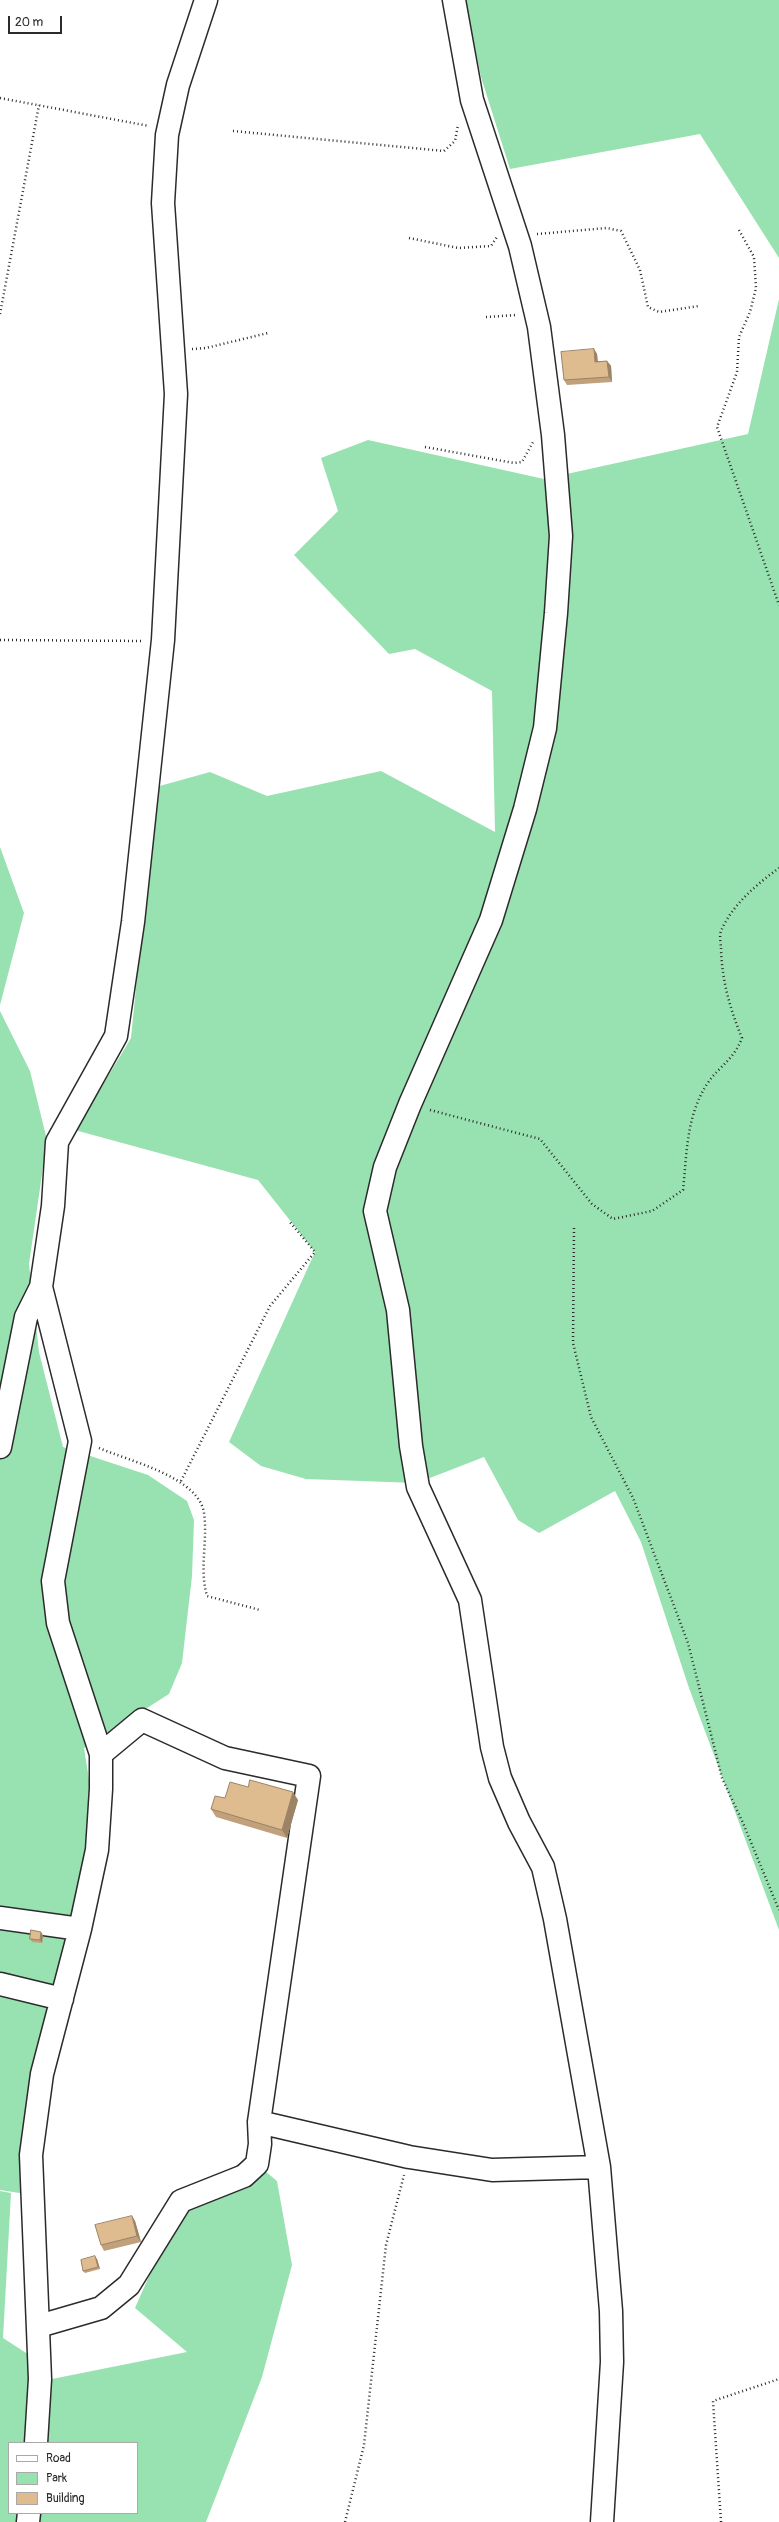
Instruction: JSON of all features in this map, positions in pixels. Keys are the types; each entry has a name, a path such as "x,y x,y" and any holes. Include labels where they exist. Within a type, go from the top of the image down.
{"street":[{"path":"0,1447 26,1317 41,1287 53,1206 57,1142 116,1036 133,922 163,640 176,394 163,203 168,129 178,85 206,0"},
{"path":"454,0 472,100 513,226 536,314 551,424 561,536 545,728 525,809 490,920 410,1104 385,1167 375,1211 398,1310 411,1446 418,1487 470,1600 492,1748 500,1778 519,1822 543,1867 555,1919 599,2167 611,2311 612,2362 602,2522"},
{"path":"36,2442 40,2379 31,2154 42,2074 80,1929 97,1850 101,1754 58,1623 53,1582 80,1441 41,1287"},
{"path":"39,2326 101,2308 129,2285 181,2201 244,2176 257,2164 260,2144 259,2122 309,1776 225,1758 142,1720 101,1754"},
{"path":"0,1918 80,1929"},
{"path":"0,1984 62,1999"},
{"path":"259,2122 409,2157 492,2170 599,2167"}],"path":[{"path":"0,98 168,129"},
{"path":"234,131 444,152 456,141 461,110 472,100"},
{"path":"0,314 39,105"},
{"path":"409,238 458,248 491,246 513,226 606,228 621,231 640,270 648,306 659,312 699,306"},
{"path":"739,230 754,258 756,288 750,312 739,337 737,372 717,427 779,605"},
{"path":"486,317 536,314"},
{"path":"173,349 206,348 268,333"},
{"path":"425,447 522,462 539,432 551,424"},
{"path":"0,640 150,642"},
{"path":"410,1104 540,1139 592,1204 613,1219 652,1211 683,1190 690,1119 708,1084 736,1053 742,1038 729,1007 722,968 720,933 731,913 761,881 779,868"},
{"path":"181,1481 270,1306 315,1252 289,1221"},
{"path":"574,1228 573,1343 591,1417 636,1505 688,1643 722,1778 744,1823 779,1910"},
{"path":"80,1441 181,1481 199,1497 204,1513 202,1581 207,1596 260,1610"},
{"path":"345,2522 364,2445 386,2245 409,2157"},
{"path":"721,2522 713,2401 779,2379"}],"green space":[{"path":"465,0 779,0 779,258 700,134 510,169 481,77"},
{"path":"779,299 779,1930 689,1688 641,1542 615,1491 539,1533 518,1520 484,1457 417,1483 306,1479 261,1466 229,1442 315,1252 258,1180 71,1129 92,1103 131,1038 156,787 210,772 267,796 381,771 495,832 492,691 415,649 389,654 294,555 338,511 321,458 368,440 544,479 748,434"},
{"path":"0,847 24,913 0,1005"},
{"path":"0,1011 30,1071 47,1140 29,1264 39,1352 63,1447 148,1475 187,1501 194,1520 192,1576 182,1663 169,1694 84,1748 93,1805 26,2194 0,2190"},
{"path":"248,2157 277,2181 292,2265 262,2377 206,2522 0,2522 0,2191 11,2193 3,2338 40,2362 52,2379 187,2352 135,2308 150,2274 169,2215"}],"building":[{"path":"594,349 595,362 607,361 609,377 564,380 561,352"},
{"path":"250,1780 293,1792 282,1830 211,1809 215,1796 225,1798 230,1782 248,1787"},
{"path":"31,1930 41,1932 40,1940 30,1939"},
{"path":"132,2216 137,2236 101,2245 95,2225"},
{"path":"95,2256 98,2267 83,2271 81,2260"}]}
